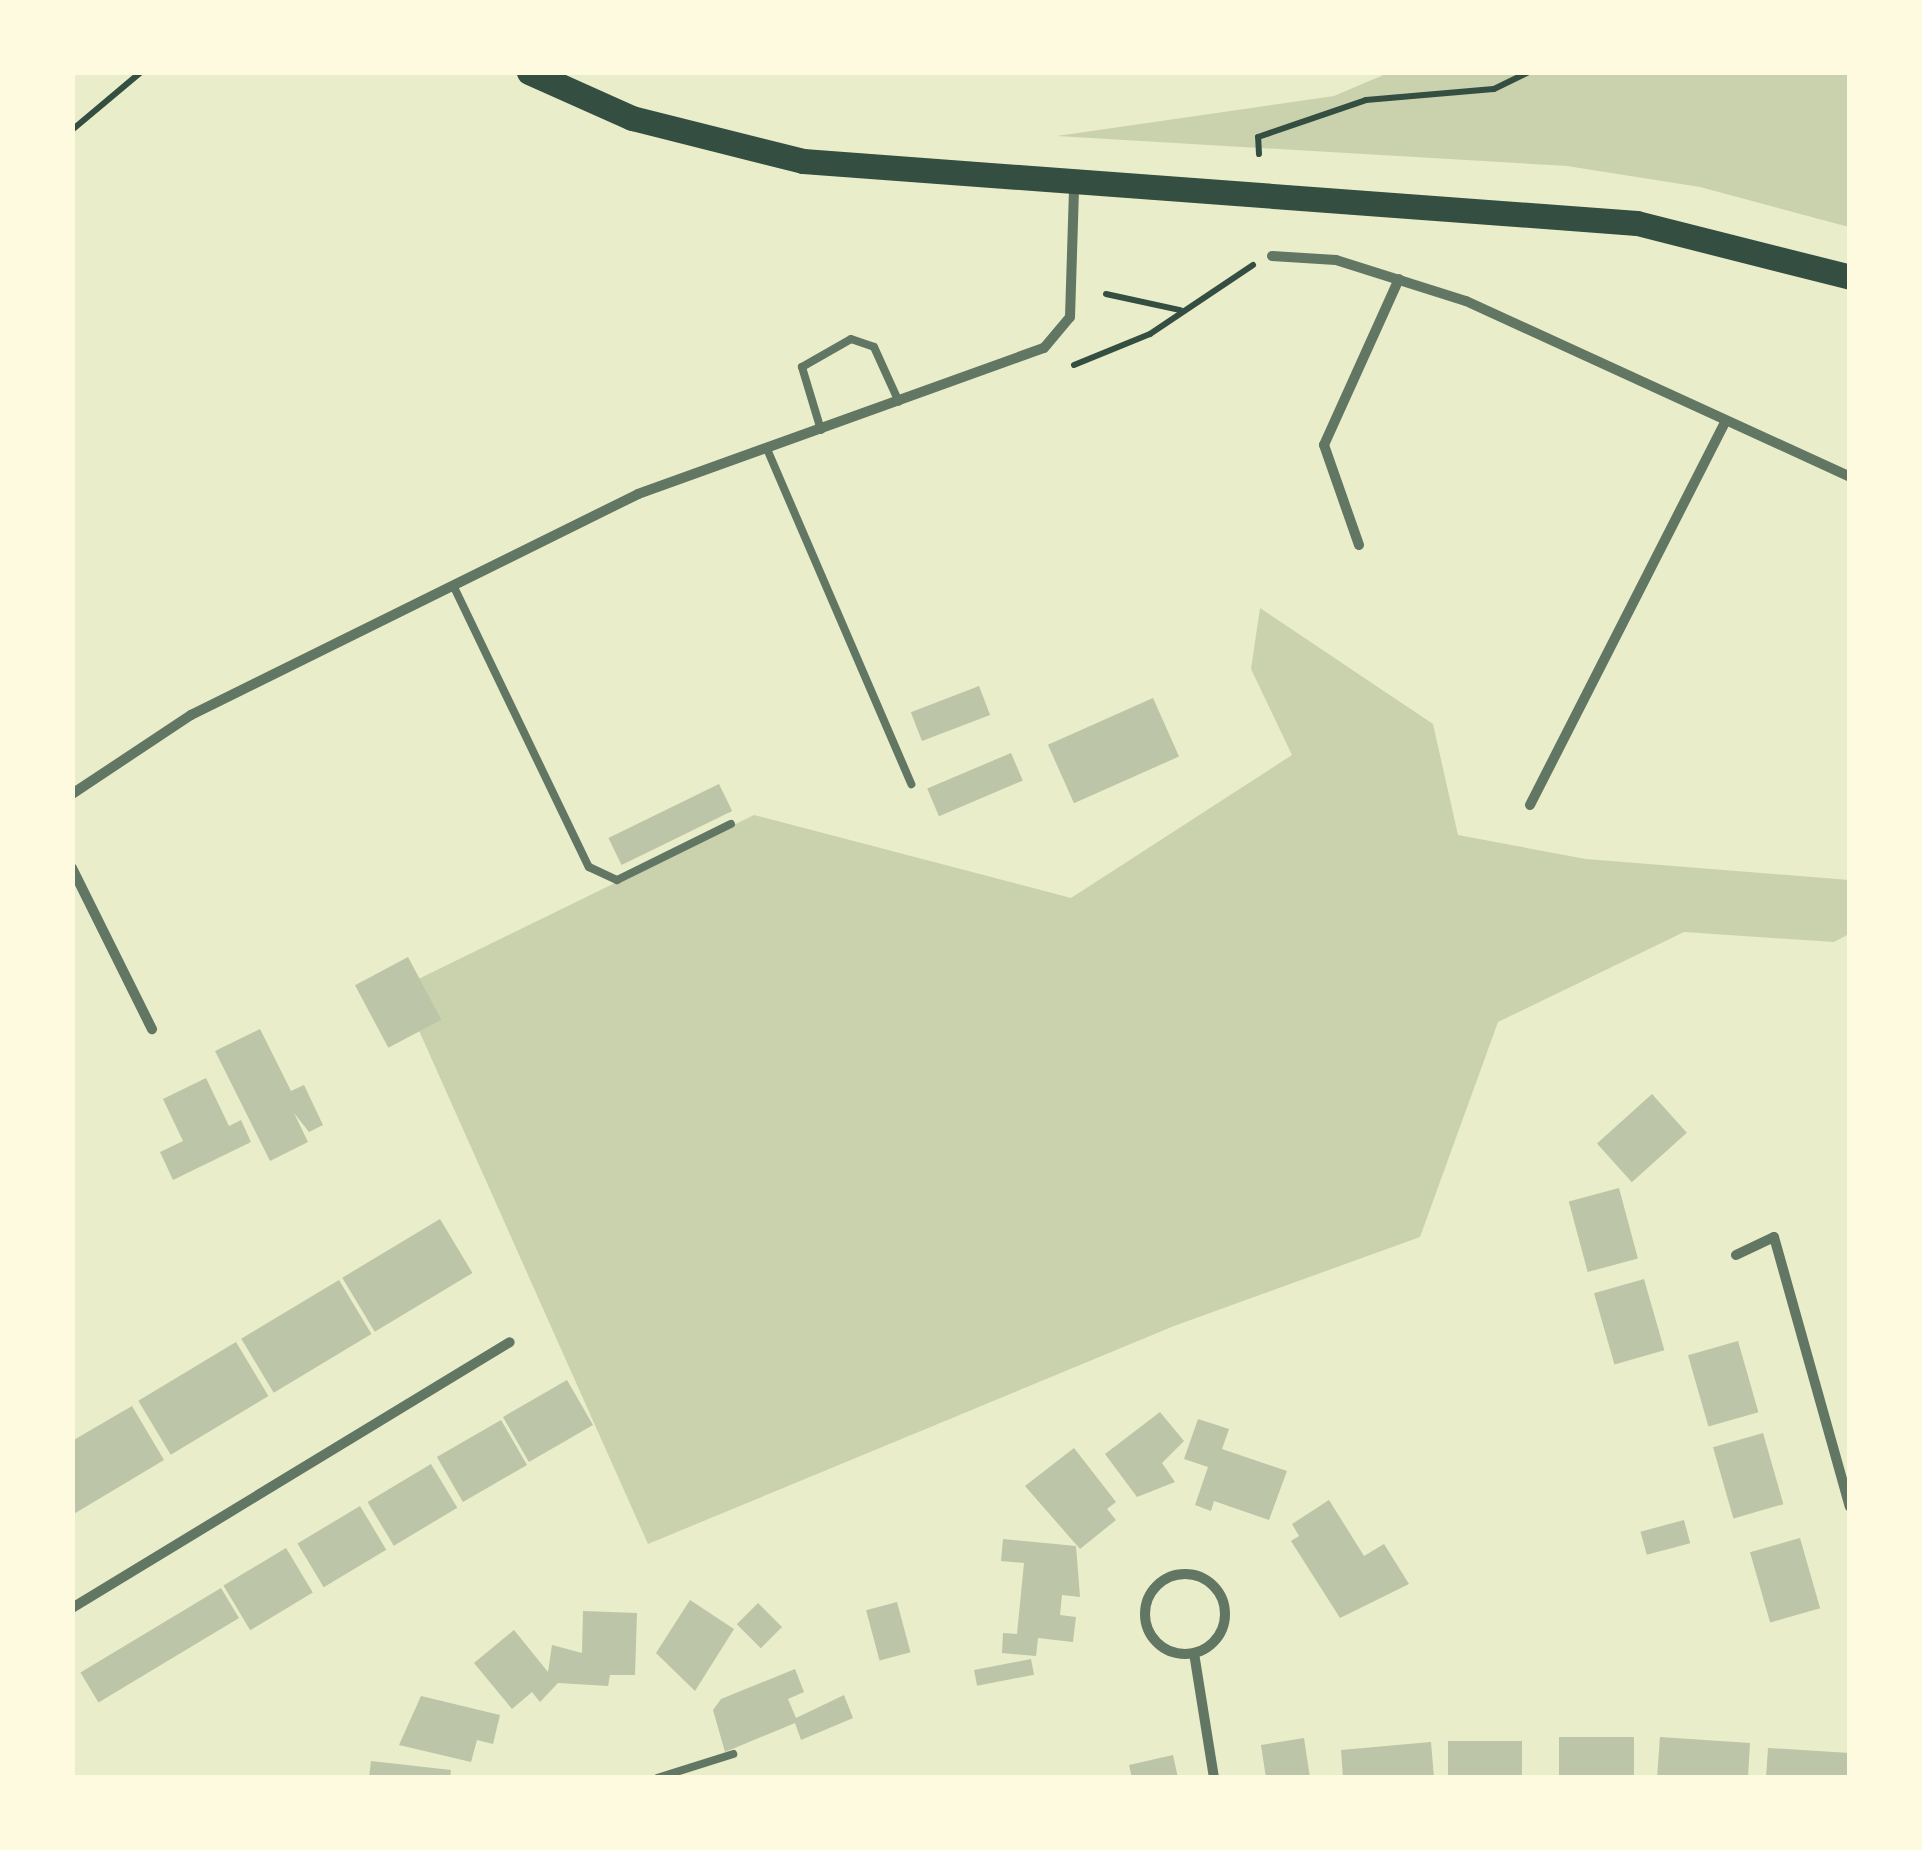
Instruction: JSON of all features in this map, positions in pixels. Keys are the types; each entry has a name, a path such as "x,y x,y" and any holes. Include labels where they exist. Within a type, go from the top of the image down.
{"main road":[{"path":"529,72 632,118 804,161 1074,186 1447,202 1618,221 1850,277"}],"street":[{"path":"72,794 191,715 638,494 1044,348 1070,317 1074,186"},
{"path":"1272,256 1399,279 1850,477"},
{"path":"1359,545 1324,446 1399,279"},
{"path":"1530,805 1724,423"},
{"path":"72,868 152,1029"},
{"path":"1736,1254 1774,1237 1850,1506"},
{"path":"72,1608 510,1342"},
{"path":"1172,1575 1209,1581 1224,1602 1216,1640 1194,1653 1167,1650 1144,1618 1151,1592 1172,1575"},
{"path":"1194,1653 1214,1778"}],"lane":[{"path":"822,430 802,367 851,339 874,347 899,402"},
{"path":"767,449 911,784"},
{"path":"453,586 589,867 616,880 732,824"},
{"path":"657,1778 732,1754"}],"path":[{"path":"72,130 141,72"},
{"path":"1259,154 1258,136 1366,100 1494,89 1530,72"},
{"path":"1074,365 1117,352 1272,256"},
{"path":"1106,294 1181,310"}],"green space":[{"path":"1388,73 1849,73 1849,227 1700,187 1567,166 1057,136 1334,96"},
{"path":"1260,608 1433,724 1458,835 1586,859 1849,880 1849,934 1834,942 1684,932 1498,1022 1420,1237 1174,1326 648,1544 400,988 754,815 1071,898 1292,755 1251,669"}],"building":[{"path":"979,686 990,715 922,741 911,712"},
{"path":"1153,698 1179,756 1074,803 1048,745"},
{"path":"1011,753 1023,781 939,816 927,789"},
{"path":"719,784 732,811 622,865 608,838"},
{"path":"408,957 441,1020 388,1048 355,985"},
{"path":"260,1029 291,1091 304,1085 323,1125 309,1132 294,1113 308,1142 270,1161 215,1051"},
{"path":"206,1078 229,1126 241,1120 251,1142 173,1180 160,1152 183,1141 163,1099"},
{"path":"1652,1094 1687,1133 1632,1182 1597,1144"},
{"path":"1619,1188 1638,1259 1588,1272 1569,1201"},
{"path":"440,1219 472,1273 375,1332 342,1278"},
{"path":"1644,1279 1664,1350 1614,1364 1594,1293"},
{"path":"339,1280 371,1334 274,1393 241,1339"},
{"path":"1738,1341 1758,1412 1708,1426 1688,1355"},
{"path":"236,1342 268,1396 171,1455 138,1401"},
{"path":"567,1380 593,1425 529,1462 503,1417"},
{"path":"132,1406 164,1460 72,1515 72,1441"},
{"path":"1160,1412 1184,1441 1162,1463 1175,1482 1137,1497 1105,1454"},
{"path":"1198,1419 1229,1429 1222,1449 1287,1471 1269,1520 1214,1501 1211,1511 1195,1505 1208,1467 1184,1459"},
{"path":"501,1420 527,1465 463,1502 437,1457"},
{"path":"1763,1433 1783,1504 1733,1518 1713,1447"},
{"path":"1074,1448 1116,1502 1107,1509 1116,1520 1080,1549 1025,1486"},
{"path":"431,1464 457,1508 394,1546 368,1502"},
{"path":"1329,1500 1364,1556 1384,1544 1409,1584 1340,1618 1291,1541 1299,1536 1292,1524"},
{"path":"360,1506 386,1550 324,1587 297,1544"},
{"path":"1684,1520 1690,1543 1647,1555 1641,1532"},
{"path":"1800,1538 1820,1608 1770,1623 1750,1552"},
{"path":"1003,1539 1076,1546 1080,1597 1062,1595 1060,1615 1076,1617 1073,1642 1038,1638 1036,1656 1002,1653 1003,1633 1017,1634 1024,1563 1001,1561"},
{"path":"286,1548 313,1593 250,1630 223,1586"},
{"path":"221,1588 239,1618 98,1702 80,1672"},
{"path":"690,1600 734,1629 695,1691 656,1653"},
{"path":"897,1602 910,1652 880,1661 866,1610"},
{"path":"758,1603 782,1627 761,1648 737,1624"},
{"path":"583,1611 637,1613 635,1675 610,1675 608,1686 558,1683 540,1702 532,1692 512,1709 474,1663 514,1630 548,1672 552,1645 582,1653"},
{"path":"1031,1659 1034,1675 977,1686 974,1670"},
{"path":"795,1669 804,1692 788,1699 796,1718 844,1695 853,1718 801,1740 795,1723 725,1752 713,1710 721,1699"},
{"path":"421,1696 500,1715 493,1744 477,1740 471,1762 399,1745"},
{"path":"1559,1737 1634,1737 1634,1778 1559,1778"},
{"path":"1660,1737 1750,1743 1748,1778 1657,1778"},
{"path":"1304,1738 1310,1778 1266,1778 1261,1745"},
{"path":"1448,1741 1522,1741 1522,1778 1448,1778"},
{"path":"1431,1742 1434,1778 1343,1778 1341,1750"},
{"path":"1768,1748 1850,1753 1850,1778 1766,1778"},
{"path":"1173,1755 1178,1778 1132,1778 1129,1765"},
{"path":"371,1761 451,1770 450,1778 369,1778"}]}
